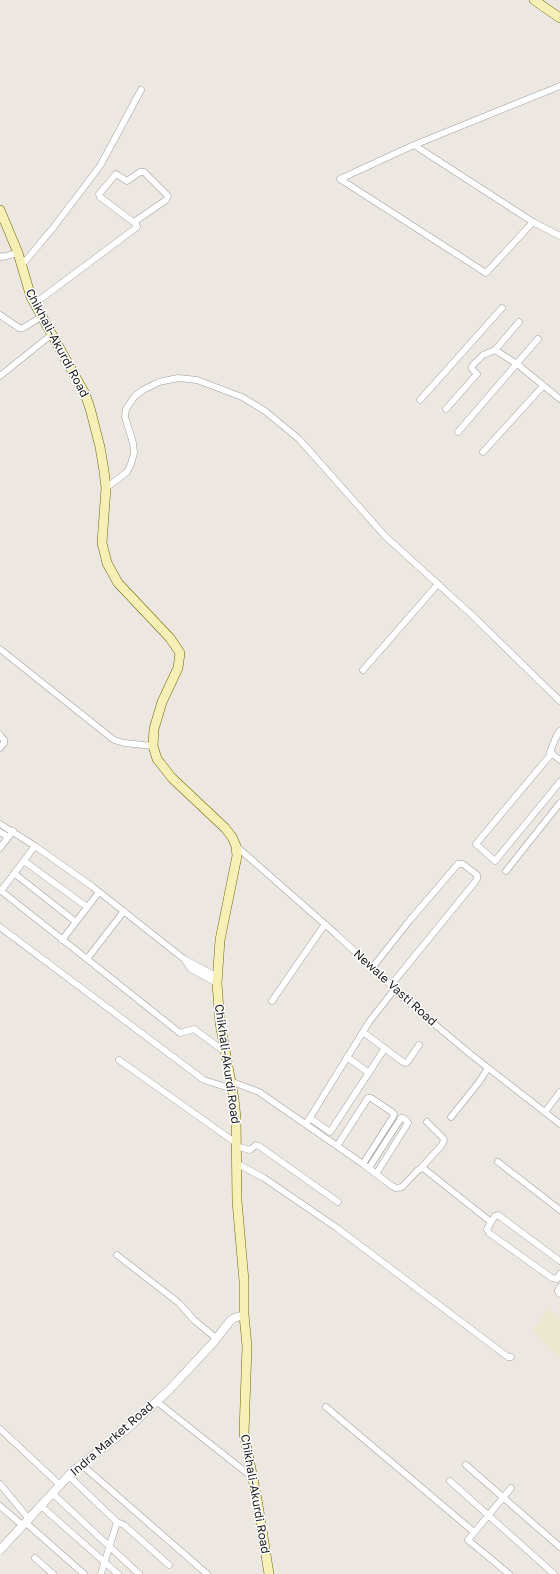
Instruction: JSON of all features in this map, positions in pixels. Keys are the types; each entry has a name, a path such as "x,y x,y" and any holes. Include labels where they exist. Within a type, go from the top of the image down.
{"main road":[{"path":"534,0 560,18"},
{"path":"544,0 560,11"},
{"name":"Chikhali-Akurdi Road","path":"0,210 18,252 26,283 34,304 85,394 95,427 103,464 106,488"},
{"path":"106,488 102,543 107,563 118,583 170,638 180,652 178,668 156,716 152,739 157,759 172,778 217,819 232,837 236,846"},
{"name":"Chikhali-Akurdi Road","path":"236,846 237,856 220,940 218,980 220,1024 236,1118 237,1201 244,1281 244,1315 247,1346 244,1433 258,1504 269,1574"}],"street":[{"path":"533,222 486,273 340,178 414,145 560,86"},
{"path":"22,265 53,228 100,166 141,90"},
{"path":"414,145 533,222 560,236"},
{"path":"34,304 136,229 137,227 134,222 100,197 99,194 116,174 127,181 140,172 144,172 168,196 166,200 134,222"},
{"path":"0,256 2,257 18,252"},
{"path":"420,400 502,308"},
{"path":"0,315 19,328 23,328 41,317"},
{"path":"446,409 477,374 472,369 472,366 483,355 495,350 519,322"},
{"path":"0,376 51,335"},
{"path":"458,432 538,339"},
{"path":"495,350 516,364 560,399"},
{"path":"106,488 127,472 131,464 134,453 133,443 126,423 125,412 135,396 166,380 178,378 197,380 242,397 265,411 299,438 385,536 473,616 560,701"},
{"path":"483,452 543,386"},
{"path":"363,670 438,584"},
{"path":"0,649 114,740 124,743 153,746"},
{"path":"560,731 550,752 560,760"},
{"path":"0,735 4,740 4,743 0,748"},
{"path":"552,753 476,844 495,861 560,782"},
{"path":"506,871 560,803"},
{"path":"0,824 35,846 99,892 184,959 191,969 218,980"},
{"path":"0,848 13,831"},
{"path":"0,832 8,837"},
{"path":"35,846 1,891 180,1033 194,1029 225,1052"},
{"name":"Newale Vasti Road","path":"236,846 325,924 392,987 488,1068 560,1124"},
{"path":"24,862 87,907"},
{"path":"306,1124 392,987 475,882 477,875 462,864 458,864 410,920 372,968"},
{"path":"15,874 76,922"},
{"path":"62,940 99,892"},
{"path":"86,959 124,911"},
{"path":"272,1001 325,924"},
{"path":"0,926 204,1080 259,1092 396,1188 402,1187 442,1145 444,1140 443,1138 427,1122"},
{"path":"363,1032 406,1063 419,1045"},
{"path":"310,1118 330,1132 385,1048"},
{"path":"347,1057 369,1073"},
{"path":"119,1060 236,1144 250,1150 256,1145 259,1146 338,1202"},
{"path":"452,1117 480,1082 488,1068"},
{"path":"545,1112 560,1092"},
{"path":"337,1146 368,1098 371,1098 392,1112 394,1114 393,1117 363,1164"},
{"path":"369,1168 401,1118 408,1121 376,1174"},
{"path":"498,1162 560,1210"},
{"path":"236,1163 264,1178 337,1228 508,1357 511,1357"},
{"path":"421,1168 426,1170 491,1222"},
{"path":"560,1261 498,1215 495,1216 487,1229 489,1233 552,1278 556,1279 560,1274"},
{"path":"117,1255 176,1301 194,1320 217,1339"},
{"path":"560,1287 558,1291 560,1294"},
{"name":"Indra Market Road","path":"0,1550 69,1476 126,1430 170,1389 217,1339 230,1321 244,1315"},
{"path":"156,1401 252,1477"},
{"path":"326,1407 474,1532"},
{"path":"0,1429 60,1485"},
{"path":"82,1464 207,1574"},
{"path":"466,1465 560,1547"},
{"path":"69,1476 118,1522 124,1525 170,1566"},
{"path":"450,1481 554,1574"},
{"path":"0,1484 25,1522"},
{"path":"509,1574 468,1540 511,1488"},
{"path":"52,1494 138,1574"},
{"path":"0,1506 25,1522 84,1574"},
{"path":"40,1506 118,1574"},
{"path":"101,1574 118,1522"},
{"path":"35,1558 53,1574"}],"shaded area":[{"path":"548,1308 560,1319 560,1358 533,1331"}]}
